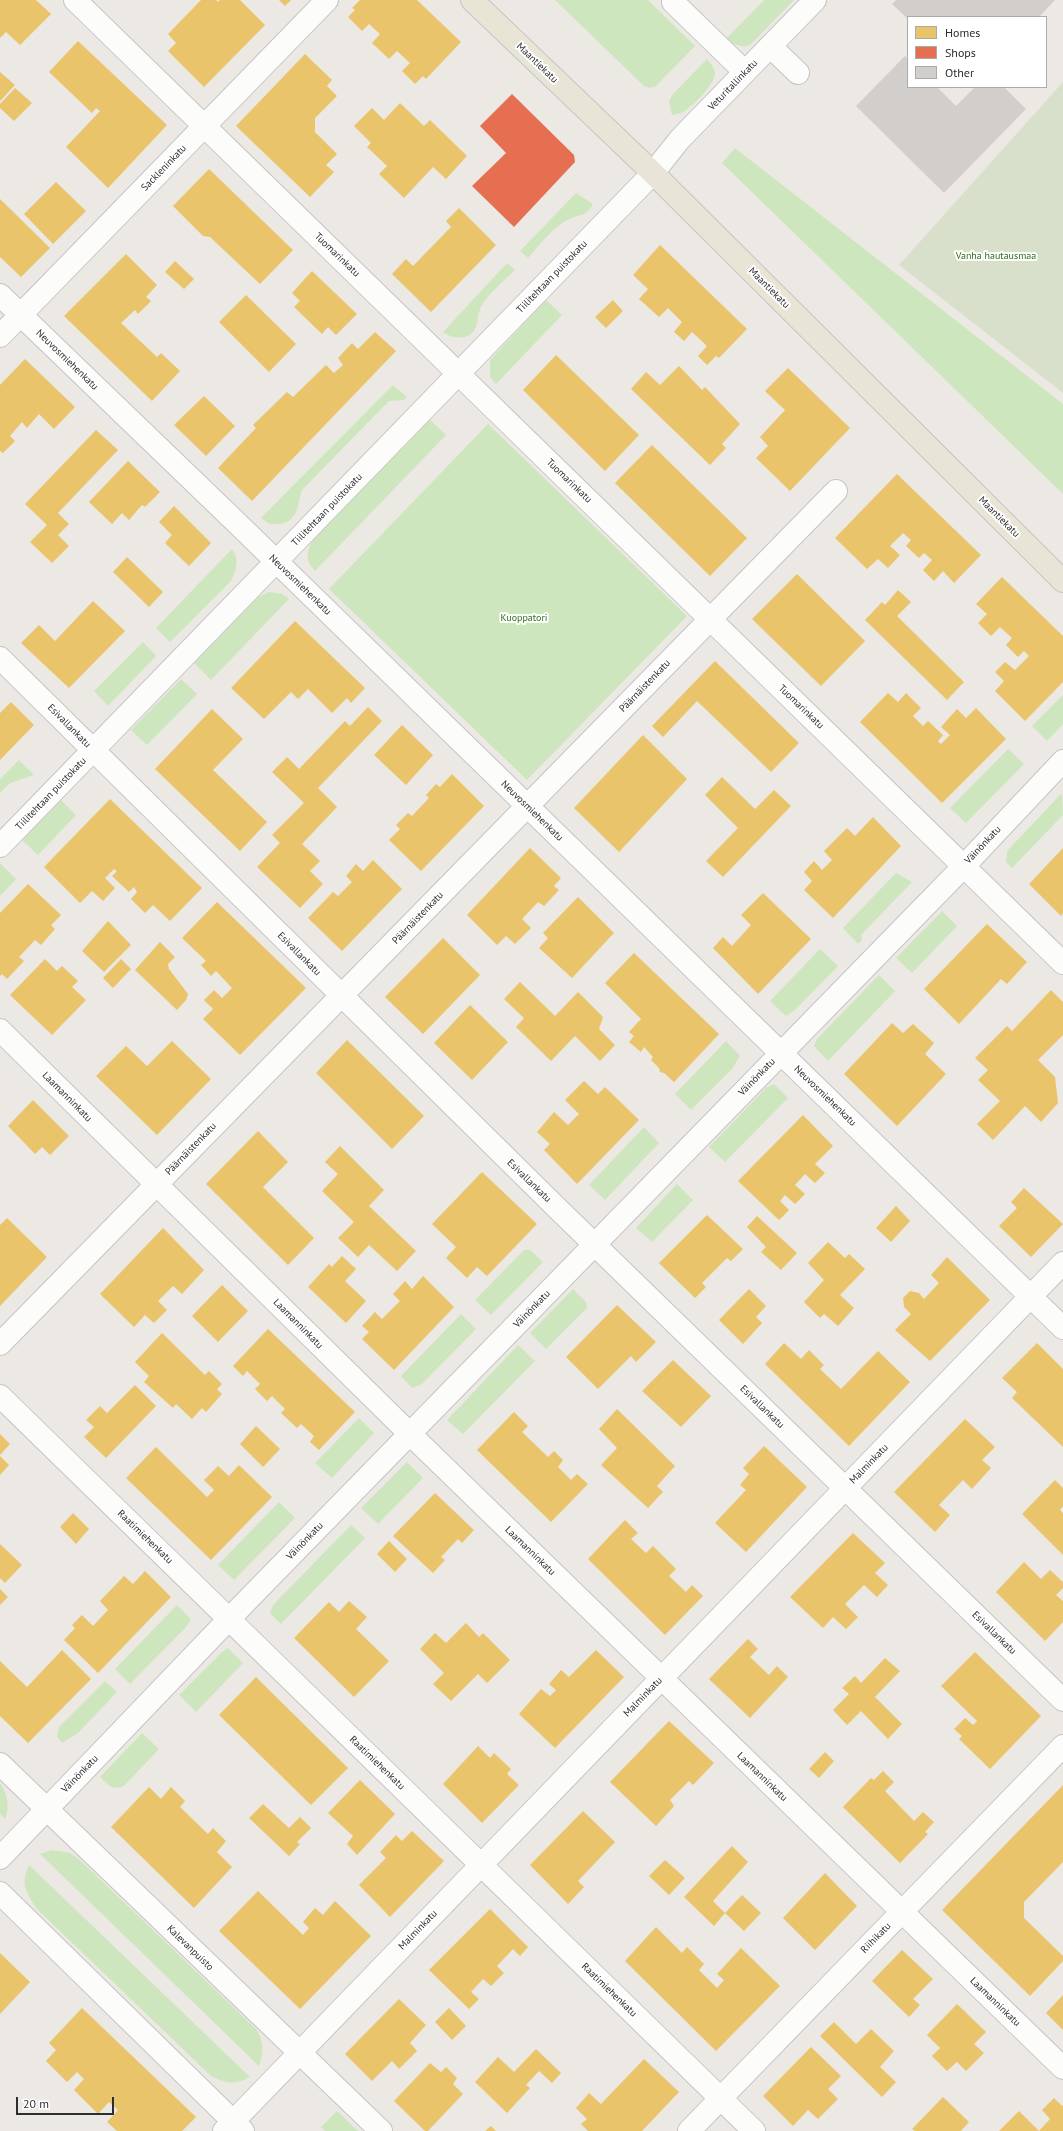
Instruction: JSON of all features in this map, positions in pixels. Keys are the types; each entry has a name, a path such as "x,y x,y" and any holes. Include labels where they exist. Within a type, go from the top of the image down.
{"main road":[{"name":"Maantiekatu","path":"472,0 653,173 1063,581"}],"street":[{"name":"Tuomarinkatu","path":"75,0 1063,963"},
{"name":"Sackleninkatu","path":"0,336 327,0"},
{"name":"Veturitallinkatu","path":"653,173 680,139 815,0"},
{"path":"673,2 745,72"},
{"path":"770,46 798,73"},
{"name":"Tiilitehtaan puistokatu","path":"0,846 653,173"},
{"name":"Neuvosmiehenkatu","path":"0,295 276,561 1063,1328"},
{"name":"Päärnäistenkatu","path":"0,1344 836,492"},
{"name":"Esivallankatu","path":"0,658 594,1245 1063,1700"},
{"name":"Väinönkatu","path":"0,1858 229,1619 780,1052 964,866 1063,761"},
{"name":"Laamanninkatu","path":"0,1030 410,1434 1063,2068"},
{"name":"Malminkatu","path":"233,2128 299,2053 1063,1263"},
{"name":"Raatimiehenkatu","path":"0,1396 754,2131"},
{"name":"Riihikatu","path":"688,2131 1063,1746"},
{"name":"Kalevanpuisto","path":"0,1764 381,2131"},
{"path":"0,1893 233,2128"}],"green space":[{"path":"555,0 648,0 695,46 656,86 650,88 644,86"},
{"path":"764,0 794,0 751,44 745,47 733,44 727,38"},
{"path":"707,59 713,67 715,73 711,83 702,96 691,107 681,113 672,115 669,101 673,94"},
{"name":"Vanha hautausmaa","path":"1063,82 1063,393 899,265"},
{"path":"735,148 1063,404 1063,494 722,163"},
{"path":"576,193 593,204 591,208 586,213 570,219 558,226 528,258 520,251"},
{"path":"507,263 515,270 485,300 480,308 476,326 472,333 468,336 460,338 443,332"},
{"path":"546,300 562,315 496,384 490,377 490,360"},
{"path":"393,385 407,397 404,400 389,401 302,490 296,513 290,520 282,524 270,524 261,518"},
{"path":"430,420 446,435 315,571 308,560 309,548 313,540"},
{"name":"Kuoppatori","path":"488,424 687,616 527,780 329,589"},
{"path":"232,549 237,561 236,569 231,581 170,642 156,628"},
{"path":"269,592 282,594 289,599 211,680 194,663 258,597"},
{"path":"143,642 156,656 108,706 94,691"},
{"path":"181,679 197,694 147,745 131,730"},
{"path":"1063,695 1063,724 1047,741 1032,726"},
{"path":"1008,749 1024,764 966,823 950,808"},
{"path":"19,760 34,775 10,783 0,793 0,779"},
{"path":"1062,793 1063,815 1012,868 1006,862 1007,851"},
{"path":"61,800 76,815 38,855 22,840"},
{"path":"0,863 16,879 0,896"},
{"path":"896,873 912,882 861,935 862,940 858,944 843,928"},
{"path":"942,911 957,926 912,973 896,958"},
{"path":"820,949 838,966 796,1009 786,1016 770,1001"},
{"path":"879,975 895,991 828,1061 814,1046 817,1039"},
{"path":"726,1041 740,1056 732,1069 691,1110 675,1094"},
{"path":"774,1084 788,1098 725,1162 709,1147 766,1088"},
{"path":"644,1127 659,1143 605,1200 589,1185"},
{"path":"677,1184 693,1200 652,1242 636,1228"},
{"path":"524,1250 530,1250 543,1262 491,1315 475,1300"},
{"path":"573,1289 586,1302 587,1308 546,1349 530,1333"},
{"path":"461,1314 476,1329 422,1384 412,1388 401,1376"},
{"path":"518,1345 535,1361 463,1434 447,1420"},
{"path":"359,1418 374,1433 332,1478 315,1463"},
{"path":"407,1462 423,1478 378,1524 361,1508"},
{"path":"279,1502 295,1518 234,1580 218,1565"},
{"path":"351,1525 365,1538 281,1624 270,1613 273,1605"},
{"path":"177,1605 191,1619 187,1626 130,1684 115,1669"},
{"path":"228,1648 243,1663 196,1712 179,1695 221,1653"},
{"path":"105,1681 117,1692 78,1733 62,1743 57,1737 59,1727"},
{"path":"142,1733 159,1749 124,1786 117,1788 111,1786 100,1777"},
{"path":"0,1783 5,1792 8,1805 5,1819 0,1813"},
{"path":"52,1850 70,1853 80,1860 256,2029 262,2042 262,2056 259,2066 40,1854"},
{"path":"29,1865 250,2077 235,2082 226,2082 211,2076 38,1910 30,1898 25,1883 26,1872"},
{"path":"337,2111 358,2131 325,2131 321,2127"}],"building: Homes":[{"path":"0,0 36,0 51,14 20,45 6,32 0,38"},
{"path":"201,0 216,0 218,2 220,0 240,0 265,25 204,87 168,51 176,43 168,34"},
{"path":"279,0 291,0 285,6"},
{"path":"360,0 417,0 461,42 426,79 423,76 415,84 402,71 410,63 397,51 389,59 372,43 380,34 369,24 362,31 348,17 355,10 352,8"},
{"path":"78,41 167,125 108,188 66,147 100,111 96,108 92,113 49,72"},
{"path":"305,54 332,80 327,86 337,96 315,118 315,132 337,154 326,165 334,172 310,197 236,126"},
{"path":"0,72 15,85 0,101"},
{"path":"15,88 32,103 14,121 0,108 0,104"},
{"path":"400,103 424,126 430,120 467,156 446,179 433,167 404,198 379,174 387,166 367,147 371,143 354,126 372,108 384,120"},
{"path":"209,169 293,250 260,284 210,237 203,236 173,206"},
{"path":"56,182 86,211 53,244 24,214"},
{"path":"0,199 50,248 21,277 0,257"},
{"path":"459,208 496,245 431,312 392,274 406,259 413,266 451,227 446,221"},
{"path":"660,245 747,329 719,358 716,356 707,365 698,356 707,346 692,332 684,341 674,332 682,322 668,308 659,317 639,299 648,289 633,275"},
{"path":"126,254 157,285 146,297 151,301 138,314 135,310 121,323 157,357 161,353 180,371 152,401 64,316"},
{"path":"175,261 194,279 184,289 165,272"},
{"path":"312,271 357,314 336,335 328,327 322,334 294,307 300,301 292,293"},
{"path":"246,295 296,344 269,372 219,322"},
{"path":"613,300 623,311 606,328 595,317"},
{"path":"375,332 396,351 252,501 218,468 256,428 253,425 287,392 293,397 326,365 334,373 343,365 338,358 352,343 358,349"},
{"path":"556,355 639,435 605,471 523,390"},
{"path":"25,359 75,407 54,429 39,414 27,428 22,422 10,436 15,441 3,453 0,451 0,385"},
{"path":"679,366 702,390 705,387 740,424 722,444 726,448 710,465 631,389 646,372 660,385"},
{"path":"788,368 850,428 790,491 756,458 768,446 760,437 785,410 765,391"},
{"path":"204,396 235,426 206,456 174,425"},
{"path":"96,430 118,450 58,513 69,524 58,535 69,546 52,563 30,542 47,525 25,504"},
{"path":"652,445 747,538 710,576 615,483"},
{"path":"128,461 160,492 145,507 142,505 129,520 122,513 112,524 89,502"},
{"path":"897,474 981,555 954,583 943,571 934,581 923,570 932,560 924,553 919,558 906,546 911,540 903,533 890,546 900,555 888,568 878,559 867,569 835,538"},
{"path":"174,506 211,543 189,566 165,543 172,535 159,522"},
{"path":"127,557 163,592 149,607 113,572"},
{"path":"797,574 865,641 821,686 752,619"},
{"path":"1002,577 1063,636 1063,682 1025,721 995,691 1004,681 995,672 1005,662 1015,670 1029,656 1024,651 1018,657 1006,645 1012,638 1000,627 991,636 978,623 987,614 976,604"},
{"path":"898,590 911,602 897,616 964,682 947,700 865,620 882,602 885,605"},
{"path":"93,601 125,631 69,688 21,643 39,625 55,641"},
{"path":"295,621 365,688 351,703 347,698 332,713 308,689 298,699 291,692 264,719 231,688"},
{"path":"715,661 799,743 771,772 697,701 663,737 652,726"},
{"path":"888,693 898,702 906,693 921,708 913,716 923,726 928,721 943,735 938,741 941,744 950,735 941,727 957,709 966,718 976,708 1006,739 942,803 860,722"},
{"path":"11,702 34,725 0,760 0,713"},
{"path":"368,707 382,721 318,788 337,807 302,844 320,861 310,871 323,884 300,908 257,867 280,843 272,835 304,803 272,772 287,757 299,769 345,721 350,726"},
{"path":"212,709 243,739 213,770 267,822 240,851 155,769"},
{"path":"402,725 433,755 406,785 374,755"},
{"path":"643,735 687,779 619,852 574,808"},
{"path":"452,774 484,806 421,871 389,840 400,829 396,825 408,813 412,816 429,798 426,795 436,784 440,787"},
{"path":"722,777 755,809 774,790 791,806 723,877 706,861 738,828 705,795"},
{"path":"110,799 202,888 170,921 153,905 145,913 131,899 137,892 134,887 129,892 112,876 117,871 114,869 105,878 115,888 103,901 92,891 80,903 44,867"},
{"path":"873,817 901,846 833,918 804,890 812,881 804,872 814,861 822,870 832,860 824,851 847,828 855,836"},
{"path":"530,848 561,878 554,886 559,890 544,906 538,902 522,919 531,928 515,944 506,936 497,945 467,915"},
{"path":"1063,848 1063,913 1061,916 1029,884"},
{"path":"373,860 402,889 342,951 308,918 333,892 338,896 352,882 346,876 356,864 363,871"},
{"path":"28,884 61,915 51,925 55,929 41,945 35,940 19,957 24,961 7,979 2,974 0,976 0,913"},
{"path":"763,893 811,939 758,994 713,948 723,937 732,946 751,925 741,915"},
{"path":"578,897 614,933 572,978 539,948 548,938 543,933"},
{"path":"217,902 306,988 240,1055 203,1019 213,1009 204,1000 214,990 222,998 232,988 216,971 211,976 201,965 206,961 182,938"},
{"path":"108,921 131,945 104,972 82,951"},
{"path":"987,924 1027,962 1007,984 1001,979 959,1024 924,989"},
{"path":"443,938 480,975 423,1034 385,997"},
{"path":"160,942 175,957 168,964 169,969 188,994 186,1000 177,1010 135,970"},
{"path":"634,953 719,1034 674,1082 664,1073 660,1072 659,1068 651,1060 653,1057 644,1047 641,1052 629,1042 634,1036 629,1032 641,1019 605,983"},
{"path":"45,959 57,971 62,966 78,981 72,987 86,1000 52,1035 10,995"},
{"path":"121,959 131,969 113,988 103,978"},
{"path":"520,982 555,1016 578,992 603,1017 599,1029 615,1045 600,1061 575,1036 551,1061 516,1027 524,1018 504,999"},
{"path":"1051,990 1063,1002 1063,1035 1038,1060 1055,1077 1058,1103 1041,1122 1025,1106 993,1140 977,1124 1000,1101 978,1080 988,1070 975,1058 1007,1026 1012,1031"},
{"path":"470,1005 508,1042 472,1080 434,1043"},
{"path":"892,1023 903,1033 913,1024 934,1043 925,1054 946,1074 897,1126 844,1074"},
{"path":"347,1040 424,1116 392,1149 316,1073"},
{"path":"172,1041 211,1079 157,1135 96,1076 126,1046 147,1066"},
{"path":"584,1081 598,1094 605,1087 639,1120 577,1184 544,1150 550,1144 537,1132 554,1112 568,1125 579,1114 565,1100"},
{"path":"33,1100 69,1136 50,1155 42,1147 35,1154 8,1126"},
{"path":"803,1115 833,1146 815,1164 825,1173 815,1183 805,1174 795,1185 805,1194 795,1204 785,1195 780,1201 789,1210 779,1220 738,1181"},
{"path":"258,1131 288,1162 263,1187 314,1238 288,1265 206,1184"},
{"path":"340,1146 384,1190 369,1206 416,1251 397,1271 369,1245 358,1257 338,1238 354,1222 322,1191 338,1174 325,1162"},
{"path":"482,1172 537,1224 487,1276 477,1267 467,1278 446,1258 456,1247 432,1224"},
{"path":"1024,1188 1063,1224 1031,1257 999,1226 1017,1208 1011,1202"},
{"path":"896,1206 910,1221 891,1242 876,1228"},
{"path":"707,1215 743,1249 731,1261 727,1258 702,1283 706,1287 695,1298 659,1263"},
{"path":"757,1216 797,1253 781,1270 761,1252 766,1247 747,1227"},
{"path":"7,1218 47,1257 0,1306 0,1225"},
{"path":"163,1228 204,1270 182,1294 173,1286 158,1301 167,1310 154,1323 145,1315 134,1327 100,1294"},
{"path":"828,1242 845,1258 849,1254 865,1269 840,1295 854,1308 838,1326 824,1314 820,1318 804,1302 824,1280 808,1263"},
{"path":"342,1256 356,1269 345,1281 366,1301 346,1323 308,1287 329,1264 332,1267"},
{"path":"947,1257 990,1300 930,1361 895,1330 911,1314 904,1307 903,1298 910,1291 919,1293 924,1299 939,1283 931,1275"},
{"path":"423,1276 454,1307 394,1370 362,1339 369,1332 362,1326 375,1312 382,1319 400,1301 393,1294 405,1281 412,1289"},
{"path":"222,1285 248,1311 218,1342 192,1316"},
{"path":"749,1289 766,1306 756,1317 762,1323 743,1344 719,1320"},
{"path":"617,1305 656,1342 636,1362 631,1356 598,1389 566,1357"},
{"path":"268,1329 355,1412 319,1450 310,1442 314,1436 301,1424 297,1428 281,1413 285,1409 272,1396 267,1401 255,1389 260,1384 247,1371 243,1376 233,1366"},
{"path":"162,1333 205,1375 209,1371 222,1384 217,1389 222,1394 206,1412 202,1408 192,1419 176,1404 173,1408 144,1382 149,1376 135,1362"},
{"path":"784,1343 801,1359 809,1350 824,1365 820,1369 841,1389 878,1351 910,1382 849,1446 765,1364"},
{"path":"1037,1343 1063,1369 1063,1447 1012,1398 1017,1392 1002,1378"},
{"path":"673,1360 711,1396 681,1427 642,1391"},
{"path":"135,1385 156,1406 106,1458 84,1437 94,1427 86,1420 100,1406 107,1413"},
{"path":"617,1409 675,1466 657,1486 663,1492 648,1508 601,1465 617,1448 599,1429"},
{"path":"514,1412 528,1426 522,1432 548,1457 554,1451 563,1460 558,1467 571,1480 577,1474 588,1484 551,1522 477,1450"},
{"path":"965,1419 995,1447 982,1460 991,1468 972,1489 963,1480 939,1505 950,1515 935,1532 894,1492"},
{"path":"256,1426 280,1449 263,1467 240,1444"},
{"path":"0,1434 10,1444 0,1455"},
{"path":"764,1446 807,1487 746,1552 715,1523 746,1490 740,1485 749,1474 743,1468"},
{"path":"156,1447 207,1497 214,1490 204,1480 218,1466 229,1476 239,1465 272,1497 211,1560 126,1478"},
{"path":"0,1456 9,1465 0,1475"},
{"path":"1055,1480 1063,1488 1063,1506 1060,1510 1063,1513 1063,1555 1022,1514"},
{"path":"435,1493 474,1530 462,1543 458,1539 441,1557 445,1560 433,1573 393,1536"},
{"path":"73,1513 89,1529 76,1544 60,1527"},
{"path":"625,1520 638,1533 631,1539 646,1553 653,1546 676,1569 669,1576 686,1592 692,1585 703,1596 665,1635 588,1559"},
{"path":"853,1533 885,1563 875,1573 888,1585 877,1597 864,1585 845,1604 858,1617 846,1629 833,1617 823,1628 790,1597"},
{"path":"389,1541 407,1559 395,1572 377,1554"},
{"path":"0,1544 22,1565 5,1583 0,1578"},
{"path":"1024,1562 1041,1579 1050,1570 1063,1582 1063,1588 1056,1595 1063,1601 1063,1622 1045,1641 996,1592"},
{"path":"145,1571 171,1597 98,1673 64,1640 75,1628 72,1625 82,1615 93,1626 108,1610 100,1601 124,1576 133,1584"},
{"path":"0,1589 8,1597 0,1605"},
{"path":"349,1601 367,1617 356,1629 389,1661 354,1697 294,1638 329,1602 339,1612"},
{"path":"466,1623 479,1637 483,1633 510,1660 487,1683 478,1674 451,1701 433,1684 444,1673 420,1649 435,1633 446,1643"},
{"path":"748,1639 758,1649 750,1657 769,1675 777,1666 788,1677 750,1718 709,1679"},
{"path":"62,1650 91,1679 28,1743 0,1716 0,1661 27,1687"},
{"path":"596,1650 624,1677 555,1748 519,1714 541,1689 550,1696 556,1690 549,1684 561,1670 569,1677"},
{"path":"975,1652 1041,1716 990,1769 959,1739 962,1736 954,1729 965,1718 973,1725 977,1721 941,1686"},
{"path":"885,1658 900,1671 875,1697 902,1724 888,1739 861,1711 847,1725 833,1710 849,1694 842,1688 855,1676 861,1683"},
{"path":"256,1677 348,1768 311,1805 219,1715"},
{"path":"669,1721 714,1763 693,1785 689,1781 670,1800 674,1806 656,1826 610,1782"},
{"path":"478,1746 490,1758 494,1753 511,1769 507,1774 519,1785 482,1823 443,1784"},
{"path":"825,1752 834,1761 819,1778 809,1769"},
{"path":"883,1771 894,1782 885,1791 914,1821 923,1812 934,1822 925,1832 928,1834 900,1863 843,1807 871,1778 874,1780"},
{"path":"360,1780 395,1814 357,1855 347,1844 353,1836 328,1813"},
{"path":"1063,1785 1063,1862 1024,1902 1024,1918 1063,1956 1063,1961 1030,1996 942,1910"},
{"path":"149,1787 161,1799 171,1787 185,1801 180,1807 208,1834 213,1828 226,1841 217,1852 232,1867 194,1908 111,1827"},
{"path":"263,1804 289,1828 300,1817 311,1828 297,1842 300,1844 289,1856 249,1818"},
{"path":"583,1811 615,1842 578,1881 584,1887 568,1904 530,1865"},
{"path":"412,1831 444,1861 390,1917 359,1885 386,1858 380,1852 396,1835 402,1841"},
{"path":"732,1846 748,1862 713,1901 725,1913 714,1926 684,1897"},
{"path":"665,1860 685,1878 669,1895 649,1876"},
{"path":"825,1873 857,1906 815,1950 783,1918"},
{"path":"258,1891 303,1935 309,1928 303,1922 315,1908 323,1915 335,1901 371,1936 300,2009 219,1931"},
{"path":"742,1895 761,1913 744,1931 725,1913"},
{"path":"490,1909 528,1947 520,1956 513,1949 497,1966 504,1973 491,1986 483,1979 471,1992 479,1999 469,2009 429,1970"},
{"path":"656,1927 682,1953 687,1947 704,1964 699,1970 717,1988 724,1980 717,1974 741,1948 780,1986 716,2051 625,1961"},
{"path":"902,1950 933,1979 913,1999 920,2005 909,2017 872,1981"},
{"path":"0,1953 30,1982 0,2014"},
{"path":"1063,1995 1063,2030 1046,2013"},
{"path":"399,1999 426,2025 410,2043 417,2051 399,2069 392,2061 372,2081 345,2054"},
{"path":"957,2004 986,2032 974,2044 984,2053 966,2071 957,2062 947,2071 932,2056 940,2048 927,2035"},
{"path":"82,2008 196,2117 182,2131 117,2131 107,2122 118,2110 109,2102 98,2114 74,2090 84,2079 77,2072 67,2082 46,2061 56,2050 49,2043"},
{"path":"449,2008 466,2026 452,2040 435,2022"},
{"path":"834,2022 856,2044 871,2029 894,2051 880,2067 896,2082 882,2097 820,2036"},
{"path":"811,2047 841,2076 828,2089 838,2099 818,2119 808,2110 793,2126 763,2096"},
{"path":"536,2049 561,2073 552,2083 539,2071 526,2085 530,2088 507,2113 475,2082 498,2057 514,2072"},
{"path":"644,2059 679,2092 642,2131 588,2131 581,2124 587,2119 576,2108 589,2093 601,2104"},
{"path":"430,2063 441,2072 446,2067 457,2078 453,2084 463,2094 428,2131 425,2131 394,2101"},
{"path":"943,2097 969,2122 961,2131 915,2131 912,2129"},
{"path":"1054,2098 1062,2106 1063,2105 1063,2131 1039,2131 1050,2119 1042,2110"},
{"path":"1019,2111 1039,2131 999,2131"},
{"path":"491,2126 496,2131 485,2131"}],"building: Shops":[{"path":"512,94 574,155 575,162 514,227 472,186 506,153 480,126"}],"building: Other":[{"path":"896,0 1055,0 1040,16 907,16 907,18 892,4"},
{"path":"905,56 907,58 907,88 938,88 956,106 974,88 1005,88 1026,109 944,193 856,106"}]}
